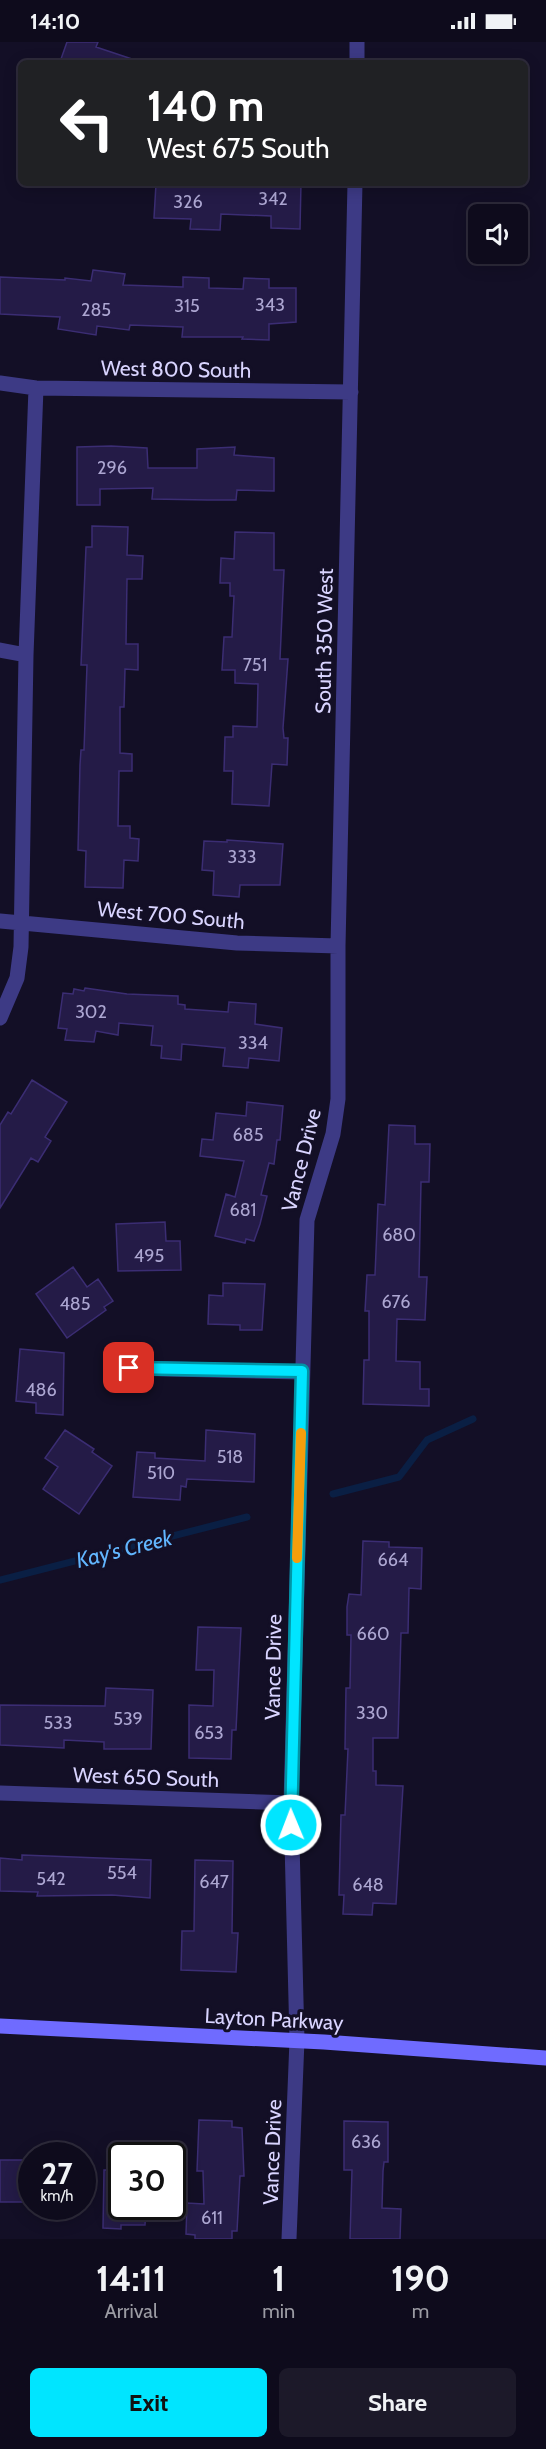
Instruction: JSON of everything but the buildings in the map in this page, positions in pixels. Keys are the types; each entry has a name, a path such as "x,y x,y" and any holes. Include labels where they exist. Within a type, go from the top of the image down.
{"main road":[{"name":"Layton Parkway","path":"0,2026 297,2040 546,2058"}],"street":[{"path":"357,42 357,60"},
{"name":"South 350 West","path":"338,1100 338,946 355,186"},
{"name":"West 800 South","path":"0,383 36,388 351,392"},
{"path":"0,1018 17,978 22,923 26,655 36,388"},
{"path":"0,650 26,655"},
{"name":"West 700 South","path":"0,921 237,943 338,946"},
{"name":"Vance Drive","path":"289,2239 297,2040 291,1803 307,1220 333,1134 338,1100"},
{"path":"129,1368 302,1371"},
{"name":"West 650 South","path":"0,1793 291,1803"}],"waterway":[{"name":"Kay's Creek","path":"333,1494 399,1477 427,1440 473,1419"},
{"name":"Kay's Creek","path":"0,1580 247,1517"}],"slow traffic":[{"path":"297,1558 301,1433"}],"route":[{"path":"129,1368 302,1371 291,1825"}]}
